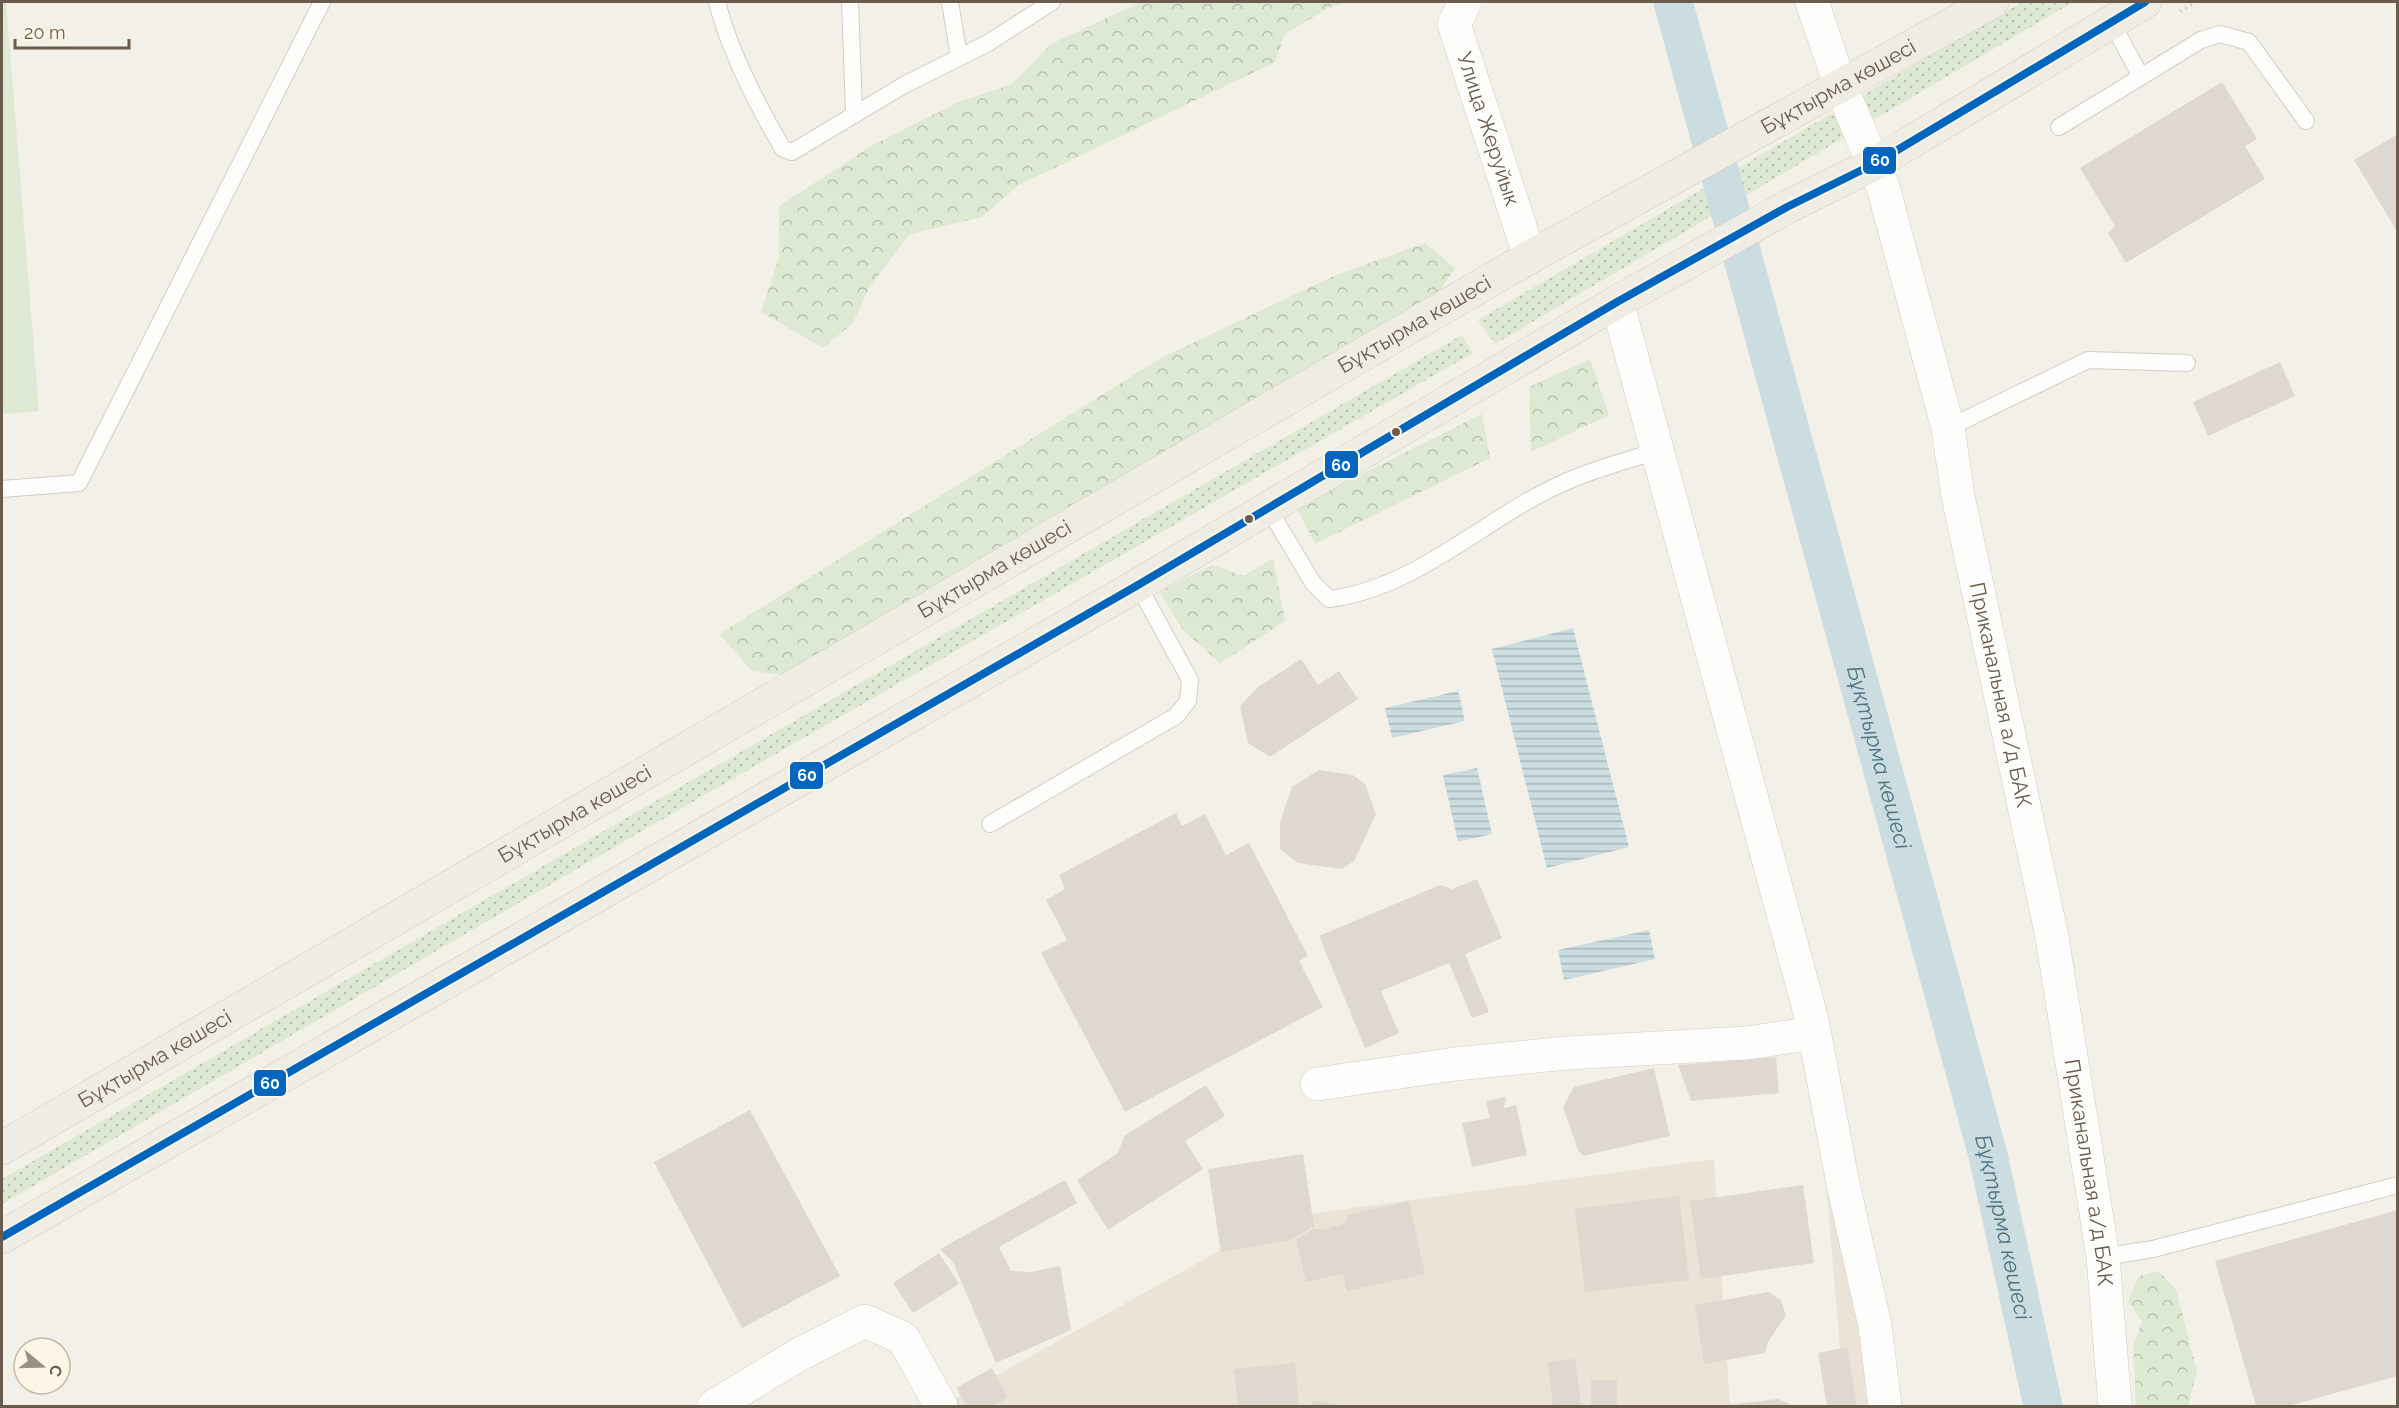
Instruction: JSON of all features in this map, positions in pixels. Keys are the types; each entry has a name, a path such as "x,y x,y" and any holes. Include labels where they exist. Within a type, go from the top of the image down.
{"main road":[{"name":"Бұқтырма көшесі","path":"2,1148 1530,257 1992,2"},
{"path":"2,1237 1138,585 1266,506 1650,283 1775,214 1874,164 2145,2"}],"street":[{"name":"Приканальная а/д БАК","path":"1812,2 1841,87 1883,187 1948,428 1958,496 2052,937 2103,1257 2115,1407"},
{"name":"Улица Жеруйык","path":"1456,9 1530,257"},
{"path":"1617,302 1659,450 1814,1033 1843,1184 1875,1326 1885,1407"},
{"path":"1317,1084 1455,1064 1568,1053 1747,1043 1814,1033"},
{"path":"714,1407 800,1354 866,1321 903,1338 941,1407"}],"lane":[{"path":"2,489 79,483 322,2"},
{"path":"717,2 734,53 761,112 783,149 792,152 854,113 988,43 1052,2"},
{"path":"850,2 854,113"},
{"path":"950,2 959,57"},
{"path":"2111,21 2141,77"},
{"path":"2060,127 2201,40 2220,34 2249,42 2307,121"},
{"path":"1948,428 2088,360 2187,363"},
{"path":"1266,506 1313,583 1329,599 1357,595 1402,577 1563,483 1659,450"},
{"path":"990,824 1176,716 1188,701 1190,680 1138,585"},
{"path":"2103,1257 2153,1249 2397,1185"}],"shaded area":[{"path":"1573,628 1629,847 1547,868 1492,649"},
{"path":"1458,691 1465,721 1392,738 1385,708"},
{"path":"1477,768 1492,834 1458,842 1443,775"},
{"path":"1649,930 1655,959 1564,980 1558,950"},
{"path":"1812,1020 1885,1406 1845,1406"},
{"path":"1714,1159 1730,1406 942,1406 1278,1218"}],"green space":[{"path":"2,2 6,2 39,411 2,414"},
{"path":"1141,2 1347,2 1328,8 1285,34 1275,62 1019,185 982,217 910,234 869,287 853,323 823,348 761,312 779,257 779,206 873,145 959,102 1012,84 1051,44"},
{"path":"2022,2 2073,2 1495,344 1478,320"},
{"path":"1425,243 1455,268 1433,301 793,676 752,671 719,634 1161,358 1336,275"},
{"path":"1462,335 1473,353 649,827 2,1204 2,1179"},
{"path":"1590,359 1609,415 1531,452 1529,387"},
{"path":"1482,414 1490,458 1315,544 1296,507"},
{"path":"1273,558 1285,621 1220,663 1183,630 1159,592 1212,565 1244,576"},
{"path":"2159,1271 2176,1290 2197,1371 2188,1406 2136,1406 2133,1346 2142,1322 2128,1301 2139,1276"}],"building":[{"path":"2222,82 2257,139 2245,146 2265,179 2126,263 2108,233 2115,226 2080,168"},
{"path":"2398,134 2398,233 2354,160"},
{"path":"2280,362 2295,396 2208,436 2193,402"},
{"path":"1301,659 1318,685 1339,671 1358,699 1270,757 1248,743 1240,706 1258,687"},
{"path":"1319,770 1353,775 1365,784 1376,814 1354,861 1342,869 1298,863 1280,849 1280,822 1292,787"},
{"path":"1176,813 1182,826 1205,814 1226,855 1249,843 1308,956 1299,961 1323,1007 1125,1112 1041,953 1067,940 1046,900 1065,889 1059,875"},
{"path":"1477,879 1502,938 1465,954 1489,1012 1472,1018 1449,963 1381,991 1399,1033 1365,1048 1319,936 1440,885 1452,889"},
{"path":"1776,1057 1779,1093 1691,1101 1678,1065"},
{"path":"1654,1068 1670,1136 1583,1156 1578,1150 1563,1107 1574,1087"},
{"path":"1206,1085 1225,1116 1185,1141 1203,1169 1108,1230 1077,1180 1118,1153 1124,1136"},
{"path":"1506,1097 1504,1108 1516,1105 1527,1155 1472,1167 1462,1123 1490,1118 1486,1101"},
{"path":"750,1110 840,1276 742,1328 654,1162"},
{"path":"1303,1154 1314,1226 1290,1240 1221,1252 1208,1169"},
{"path":"1065,1180 1077,1203 999,1247 1011,1271 1030,1272 1060,1266 1071,1330 996,1363 953,1262 940,1249"},
{"path":"1803,1185 1814,1263 1701,1279 1690,1201"},
{"path":"1679,1196 1689,1280 1585,1292 1575,1209"},
{"path":"1409,1201 1425,1274 1347,1291 1343,1274 1306,1282 1296,1239 1313,1229 1326,1229 1345,1223 1347,1215"},
{"path":"2398,1210 2398,1376 2288,1406 2256,1406 2215,1261"},
{"path":"939,1253 959,1284 913,1313 893,1283"},
{"path":"1769,1292 1781,1300 1786,1315 1768,1342 1765,1353 1704,1364 1695,1305"},
{"path":"1847,1347 1857,1406 1827,1406 1818,1353"},
{"path":"1575,1359 1581,1406 1553,1406 1548,1362"},
{"path":"1295,1363 1299,1406 1238,1406 1234,1369"},
{"path":"992,1368 1008,1398 992,1406 967,1406 956,1388"},
{"path":"1591,1380 1617,1380 1617,1406 1591,1406"},
{"path":"1778,1399 1794,1406 1728,1406 1728,1405"},
{"path":"1311,1400 1339,1405 1339,1406 1312,1406"}],"waterway":[{"name":"Бұқтырма көшесі","path":"1673,2 1988,1155 2043,1406"}],"transit line":[{"name":"60","path":"2,1237 1138,585 1617,302 1787,207 1874,164 2145,2"}]}
